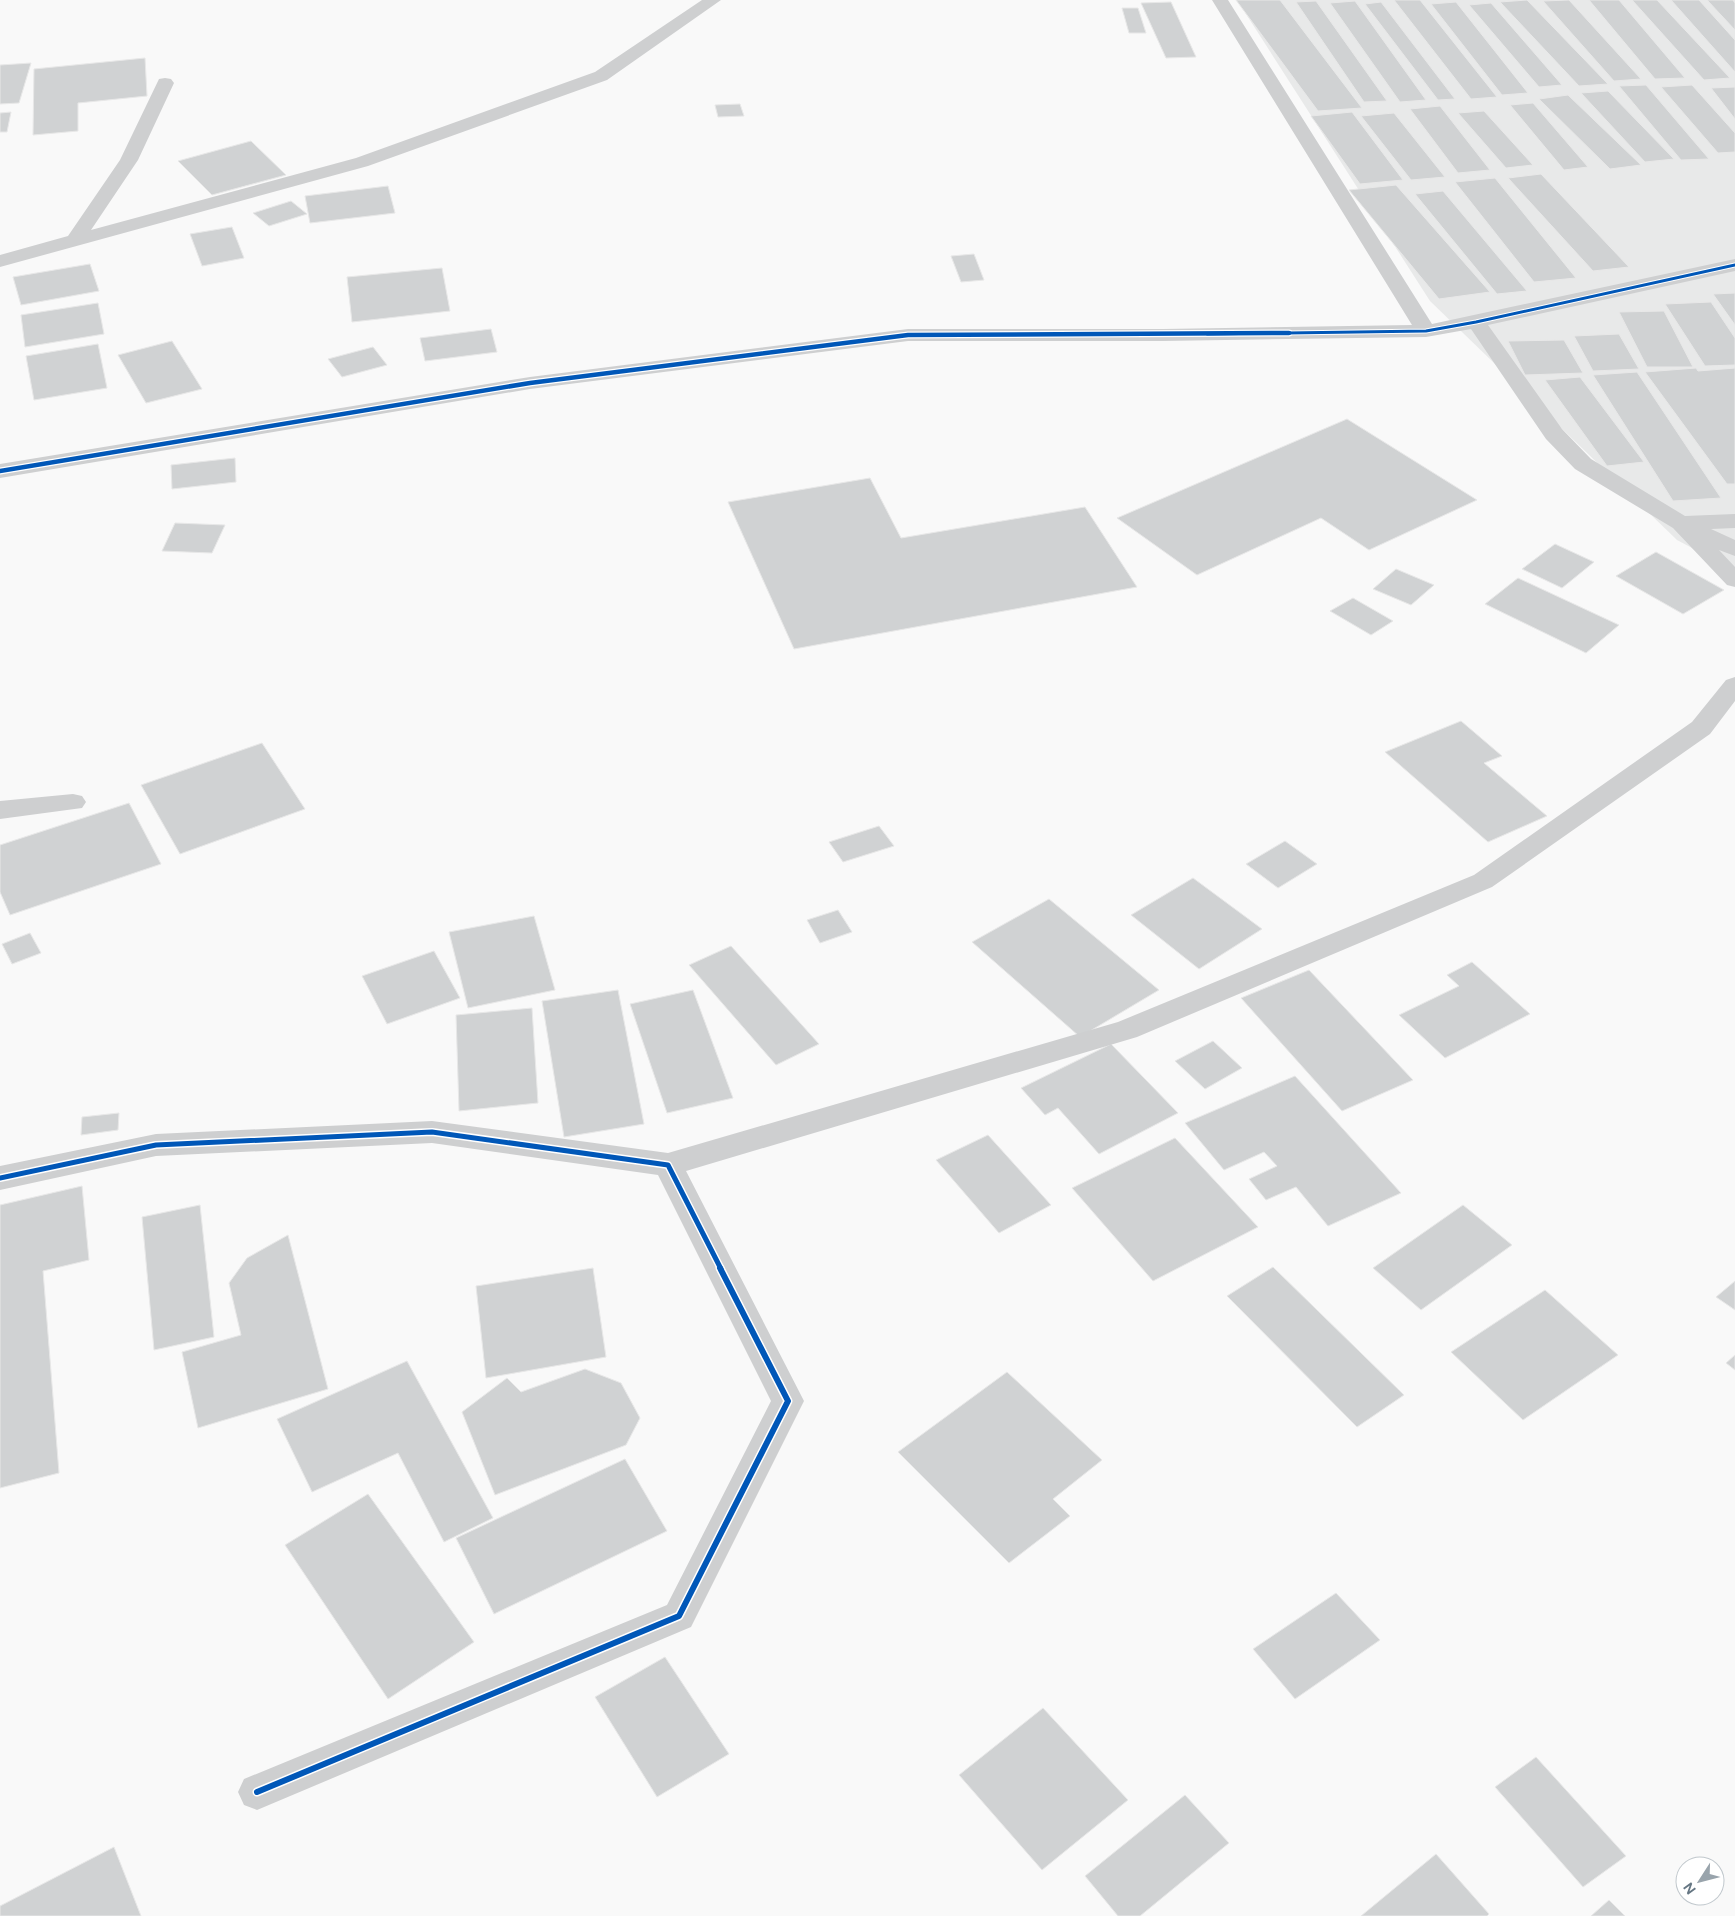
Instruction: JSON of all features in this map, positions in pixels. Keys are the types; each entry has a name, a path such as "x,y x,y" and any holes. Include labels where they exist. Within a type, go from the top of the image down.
{"street":[{"path":"0,261 362,162 601,76 713,0"},
{"path":"1220,0 1426,331"},
{"path":"74,242 129,160 165,83"},
{"path":"0,471 530,383 908,335 1163,335 1426,331 1476,322 1735,265"},
{"path":"1476,322 1554,434 1583,464 1681,523 1735,549"},
{"path":"1681,523 1735,522"},
{"path":"1681,523 1735,580"},
{"path":"0,1178 156,1145 432,1132 668,1165 1127,1030 1484,881 1701,728 1735,685"},
{"path":"0,810 73,802"},
{"path":"257,1792 679,1616 788,1401 668,1165"}],"shaded area":[{"path":"1237,0 1735,0 1735,571 1677,540 1430,301"}],"building":[{"path":"1236,0 1280,0 1362,108 1318,111"},
{"path":"1394,0 1420,0 1497,97 1471,99"},
{"path":"1527,0 1608,84 1579,86 1500,2"},
{"path":"1569,0 1641,79 1614,81 1543,1"},
{"path":"1589,0 1619,0 1685,78 1655,79"},
{"path":"1632,0 1657,0 1730,78 1704,80"},
{"path":"1671,0 1699,0 1735,40 1735,72"},
{"path":"1707,0 1733,0 1735,3 1735,30"},
{"path":"1316,1 1387,101 1364,102 1296,2"},
{"path":"1355,1 1426,100 1400,102 1330,3"},
{"path":"1171,2 1196,57 1166,58 1141,3"},
{"path":"1381,2 1455,99 1438,100 1365,4"},
{"path":"1456,2 1528,93 1502,95 1431,4"},
{"path":"1491,3 1562,85 1539,87 1469,5"},
{"path":"1122,8 1138,8 1146,33 1129,33"},
{"path":"145,58 147,96 78,103 78,131 33,135 34,69"},
{"path":"31,63 19,103 0,104 0,65"},
{"path":"1646,85 1709,159 1681,160 1619,86"},
{"path":"1692,85 1735,133 1735,152 1718,153 1661,87"},
{"path":"1735,87 1735,119 1711,88"},
{"path":"1608,91 1674,159 1645,162 1581,93"},
{"path":"1568,95 1641,165 1610,169 1539,99"},
{"path":"1533,103 1588,167 1564,170 1510,105"},
{"path":"740,104 744,116 718,117 715,105"},
{"path":"1440,106 1490,170 1458,173 1410,109"},
{"path":"1484,111 1533,165 1506,168 1458,113"},
{"path":"11,112 7,132 0,132 0,113"},
{"path":"1352,112 1403,180 1360,184 1311,116"},
{"path":"1394,113 1445,177 1411,180 1361,116"},
{"path":"251,141 286,175 212,195 178,161"},
{"path":"1541,174 1629,267 1593,271 1508,178"},
{"path":"1495,178 1576,278 1534,282 1455,182"},
{"path":"1396,185 1490,292 1439,299 1349,190"},
{"path":"388,186 395,213 310,223 305,196"},
{"path":"1443,191 1527,291 1497,294 1415,194"},
{"path":"291,201 307,214 269,226 253,213"},
{"path":"232,227 244,258 202,266 190,234"},
{"path":"974,254 984,280 961,282 951,256"},
{"path":"90,264 99,291 21,305 13,277"},
{"path":"442,268 450,311 352,322 347,277"},
{"path":"1735,293 1735,325 1713,294"},
{"path":"1711,302 1735,338 1735,365 1705,366 1665,304"},
{"path":"98,303 104,334 25,347 21,315"},
{"path":"1664,311 1693,367 1647,367 1619,312"},
{"path":"491,329 497,352 425,361 420,338"},
{"path":"1619,334 1639,369 1593,371 1574,336"},
{"path":"1564,340 1583,373 1525,375 1508,341"},
{"path":"172,341 202,389 146,403 118,355"},
{"path":"98,344 107,388 34,400 26,356"},
{"path":"373,347 387,365 342,377 328,359"},
{"path":"1696,368 1698,371 1735,368 1735,484 1727,484 1645,372"},
{"path":"1637,372 1721,498 1673,501 1593,375"},
{"path":"1580,377 1644,462 1607,466 1545,380"},
{"path":"1347,419 1477,500 1369,550 1321,518 1197,575 1117,518"},
{"path":"235,458 236,482 172,489 171,465"},
{"path":"870,478 901,538 1085,507 1137,587 794,649 728,502"},
{"path":"175,523 225,525 212,553 162,551"},
{"path":"1555,544 1594,562 1562,588 1522,569"},
{"path":"1656,552 1724,590 1683,614 1616,576"},
{"path":"1396,569 1434,585 1411,605 1373,589"},
{"path":"1518,578 1619,625 1586,653 1485,604"},
{"path":"1353,598 1393,621 1371,635 1330,611"},
{"path":"1461,721 1502,756 1484,763 1547,816 1488,842 1385,752"},
{"path":"262,743 305,809 180,854 141,785"},
{"path":"129,803 161,864 10,915 0,892 0,845"},
{"path":"879,826 894,846 843,862 829,842"},
{"path":"1285,841 1317,864 1278,888 1246,864"},
{"path":"1193,878 1262,929 1199,969 1131,915"},
{"path":"1049,899 1159,990 1080,1037 972,942"},
{"path":"838,910 852,932 820,943 807,920"},
{"path":"534,916 555,990 468,1008 449,932"},
{"path":"30,933 41,953 12,964 2,944"},
{"path":"731,946 819,1044 776,1065 689,965"},
{"path":"434,951 460,998 387,1024 362,976"},
{"path":"1472,962 1530,1014 1445,1058 1399,1015 1459,986 1447,975"},
{"path":"1309,970 1413,1080 1342,1111 1241,998"},
{"path":"618,990 644,1124 564,1137 542,1001"},
{"path":"693,990 733,1098 667,1113 630,1004"},
{"path":"532,1008 538,1103 459,1111 456,1015"},
{"path":"1213,1041 1242,1068 1205,1089 1175,1061"},
{"path":"1111,1044 1178,1113 1099,1154 1058,1108 1045,1115 1021,1088"},
{"path":"1295,1076 1401,1193 1328,1226 1296,1187 1266,1200 1249,1179 1277,1166 1264,1152 1224,1170 1185,1123"},
{"path":"119,1113 118,1130 81,1135 82,1117"},
{"path":"988,1135 1051,1205 999,1233 936,1160"},
{"path":"1175,1138 1258,1227 1153,1281 1072,1188"},
{"path":"82,1186 89,1260 43,1271 59,1473 0,1488 0,1205"},
{"path":"200,1205 214,1337 154,1350 142,1217"},
{"path":"1463,1205 1512,1245 1421,1310 1373,1268"},
{"path":"288,1235 328,1389 198,1428 182,1352 241,1335 229,1283 247,1258"},
{"path":"1273,1267 1404,1395 1357,1427 1227,1296"},
{"path":"593,1268 606,1357 486,1378 476,1286"},
{"path":"1735,1281 1735,1310 1716,1297"},
{"path":"1545,1290 1618,1355 1523,1420 1451,1352"},
{"path":"1735,1355 1735,1370 1726,1363"},
{"path":"407,1361 493,1518 444,1542 398,1453 312,1492 277,1419"},
{"path":"585,1369 621,1383 640,1418 626,1445 495,1495 462,1412 507,1378 521,1392"},
{"path":"1007,1372 1102,1460 1053,1499 1070,1516 1009,1563 898,1452"},
{"path":"625,1459 667,1531 494,1614 456,1538"},
{"path":"368,1494 474,1642 388,1699 285,1545"},
{"path":"1336,1593 1380,1640 1295,1699 1253,1649"},
{"path":"665,1657 729,1754 657,1797 595,1697"},
{"path":"1043,1708 1128,1800 1042,1870 959,1775"},
{"path":"1536,1757 1626,1856 1583,1887 1495,1787"},
{"path":"1185,1795 1229,1843 1140,1916 1118,1916 1085,1876"},
{"path":"114,1847 141,1916 0,1916 0,1906"},
{"path":"1436,1854 1489,1914 1487,1916 1361,1916"},
{"path":"1609,1900 1625,1916 1591,1916"}],"cycle path":[{"path":"0,471 530,383 908,335 1163,335 1426,331 1476,322 1735,265"},
{"path":"0,1178 156,1145 432,1132 668,1165 788,1401 679,1616 257,1792"}]}
